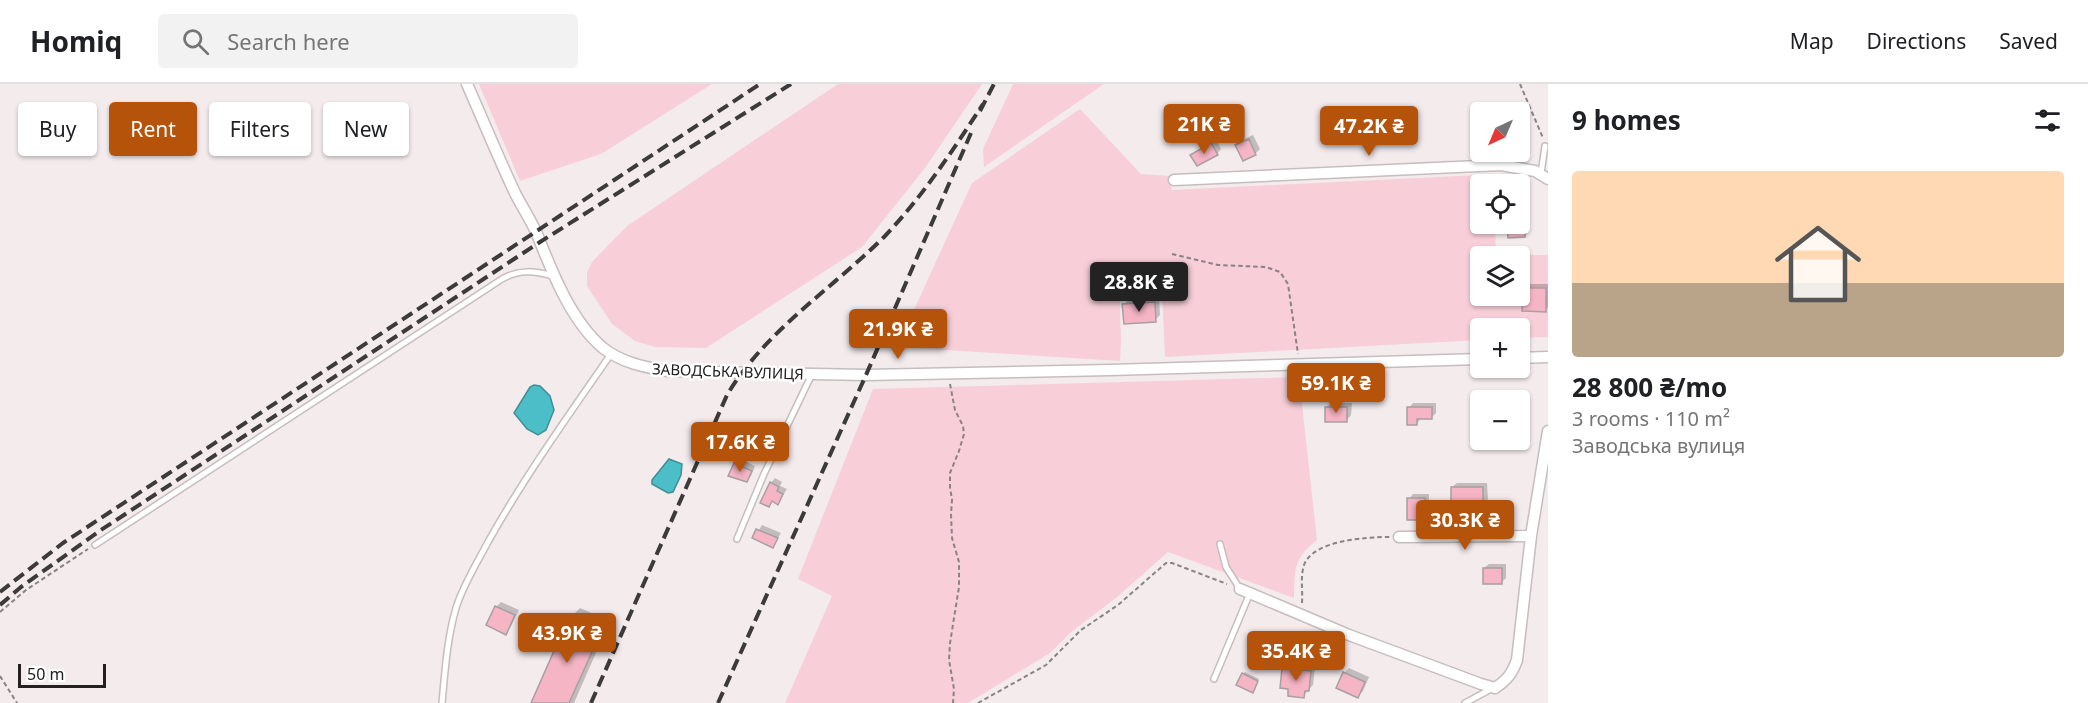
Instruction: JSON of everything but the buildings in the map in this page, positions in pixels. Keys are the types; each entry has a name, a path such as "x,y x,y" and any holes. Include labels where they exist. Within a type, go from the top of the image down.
{"street":[{"name":"ЗАВОДСЬКА ВУЛИЦЯ","path":"466,84 515,193 536,233 553,276 587,330 611,354 630,363 667,371 812,374 1110,370 1470,359"},
{"path":"1174,180 1501,165 1520,167 1545,176"},
{"path":"1530,358 1548,357"},
{"path":"1245,591 1348,635 1495,688 1512,674 1517,660 1531,536 1548,431"},
{"path":"1398,537 1531,536"}],"lane":[{"path":"1545,146 1545,176"},
{"path":"94,545 502,279 520,272 532,271 553,276"},
{"path":"441,703 448,642 456,607 467,580 501,518 544,449 611,354"},
{"path":"737,539 764,474 812,374"},
{"path":"1214,679 1245,591 1226,567 1220,544"},
{"path":"1465,703 1495,688"}],"path":[{"path":"1520,84 1545,146"},
{"path":"1172,254 1218,265 1266,267 1280,272 1288,284 1299,364"},
{"path":"949,373 955,410 963,426 964,434 950,473 952,538 959,562 960,587 950,643 949,660 954,689 953,703"},
{"path":"1301,615 1303,567 1311,556 1321,549 1351,539 1398,537"},
{"path":"0,612 32,586 94,545"},
{"path":"978,703 1046,664 1081,630 1118,605 1166,563 1172,563 1245,591"},
{"path":"0,676 17,703"}],"shaded area":[{"path":"479,84 712,84 601,154 520,181"},
{"path":"838,84 982,84 925,168 862,247 706,348 655,347 635,341 612,324 587,286 587,272 592,262 627,226"},
{"path":"1013,84 1104,84 984,167 983,149"},
{"path":"1080,109 1141,174 1169,176 1172,190 1470,175 1470,234 1495,234 1496,246 1470,246 1470,306 1530,306 1530,255 1548,255 1548,337 1530,338 1530,318 1470,318 1470,341 1165,357 1161,269 1119,271 1120,361 897,347 972,183"},
{"path":"1299,377 1317,540 1299,559 1294,598 1168,552 1116,598 1071,632 1050,653 968,703 785,703 832,596 798,579 873,389"}],"water":[{"path":"540,386 550,396 554,410 546,430 538,435 527,429 514,413 530,387"},
{"path":"669,459 682,464 681,475 673,492 668,493 652,484 652,480"}],"railway":[{"path":"0,592 63,543 760,84"},
{"path":"0,605 21,587 101,530 540,242 791,84"},
{"path":"980,111 994,84"},
{"path":"591,703 727,395 743,372 780,330 865,255 899,221 937,172 983,104"},
{"path":"718,703 866,375 971,133"}]}
